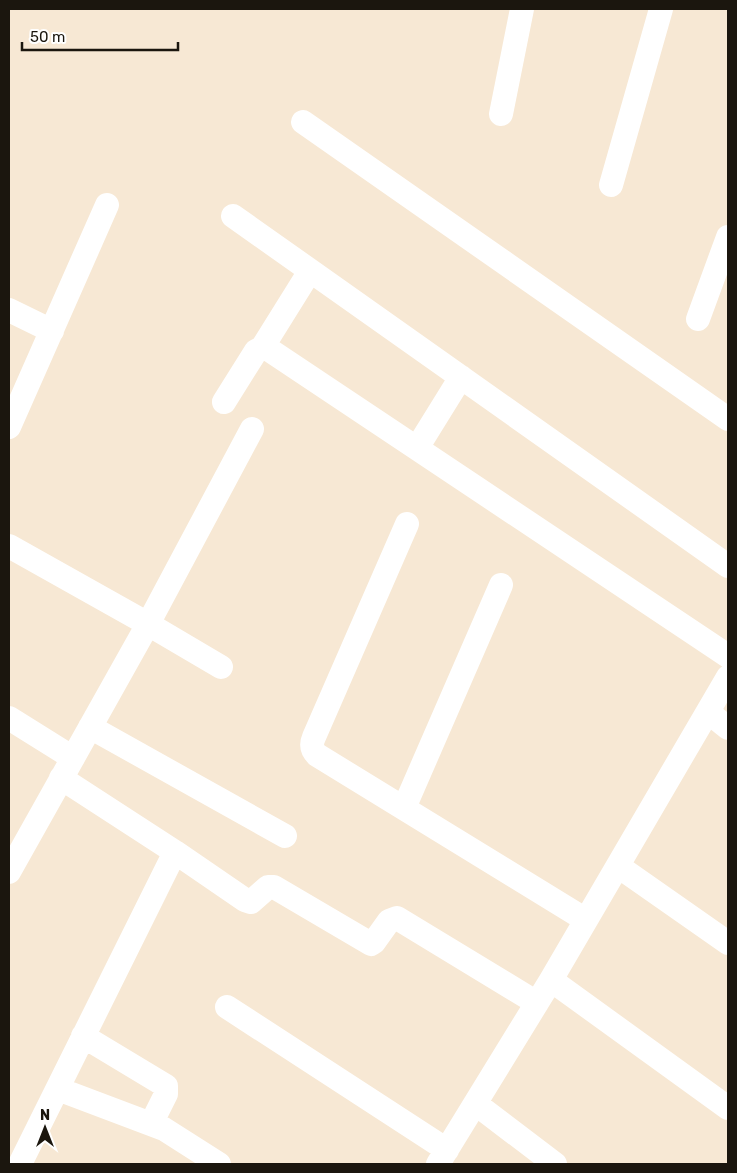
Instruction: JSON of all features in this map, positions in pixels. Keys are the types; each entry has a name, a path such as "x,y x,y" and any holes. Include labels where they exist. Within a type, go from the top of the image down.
{"street":[{"path":"501,114 522,9"},
{"path":"611,185 661,9"},
{"path":"303,122 728,419"},
{"path":"9,427 107,205"},
{"path":"233,216 728,566"},
{"path":"698,319 728,237"},
{"path":"224,402 256,351 262,348 310,271"},
{"path":"9,310 52,331"},
{"path":"262,348 268,349 728,656"},
{"path":"417,448 461,377"},
{"path":"9,872 148,624 252,429"},
{"path":"407,524 312,742 313,751 316,755 586,920"},
{"path":"9,546 221,667"},
{"path":"404,808 501,585"},
{"path":"227,1007 443,1157 551,980 728,677"},
{"path":"708,712 728,728"},
{"path":"9,718 73,758"},
{"path":"90,727 285,836"},
{"path":"61,778 175,852 244,900 252,902 268,887 274,887 368,944 374,942 391,920 397,918 537,1003"},
{"path":"20,1164 175,852"},
{"path":"618,866 728,944"},
{"path":"551,980 728,1108"},
{"path":"83,1036 166,1086 166,1094 151,1124"},
{"path":"58,1090 151,1124 219,1164"},
{"path":"476,1104 555,1164"}]}
